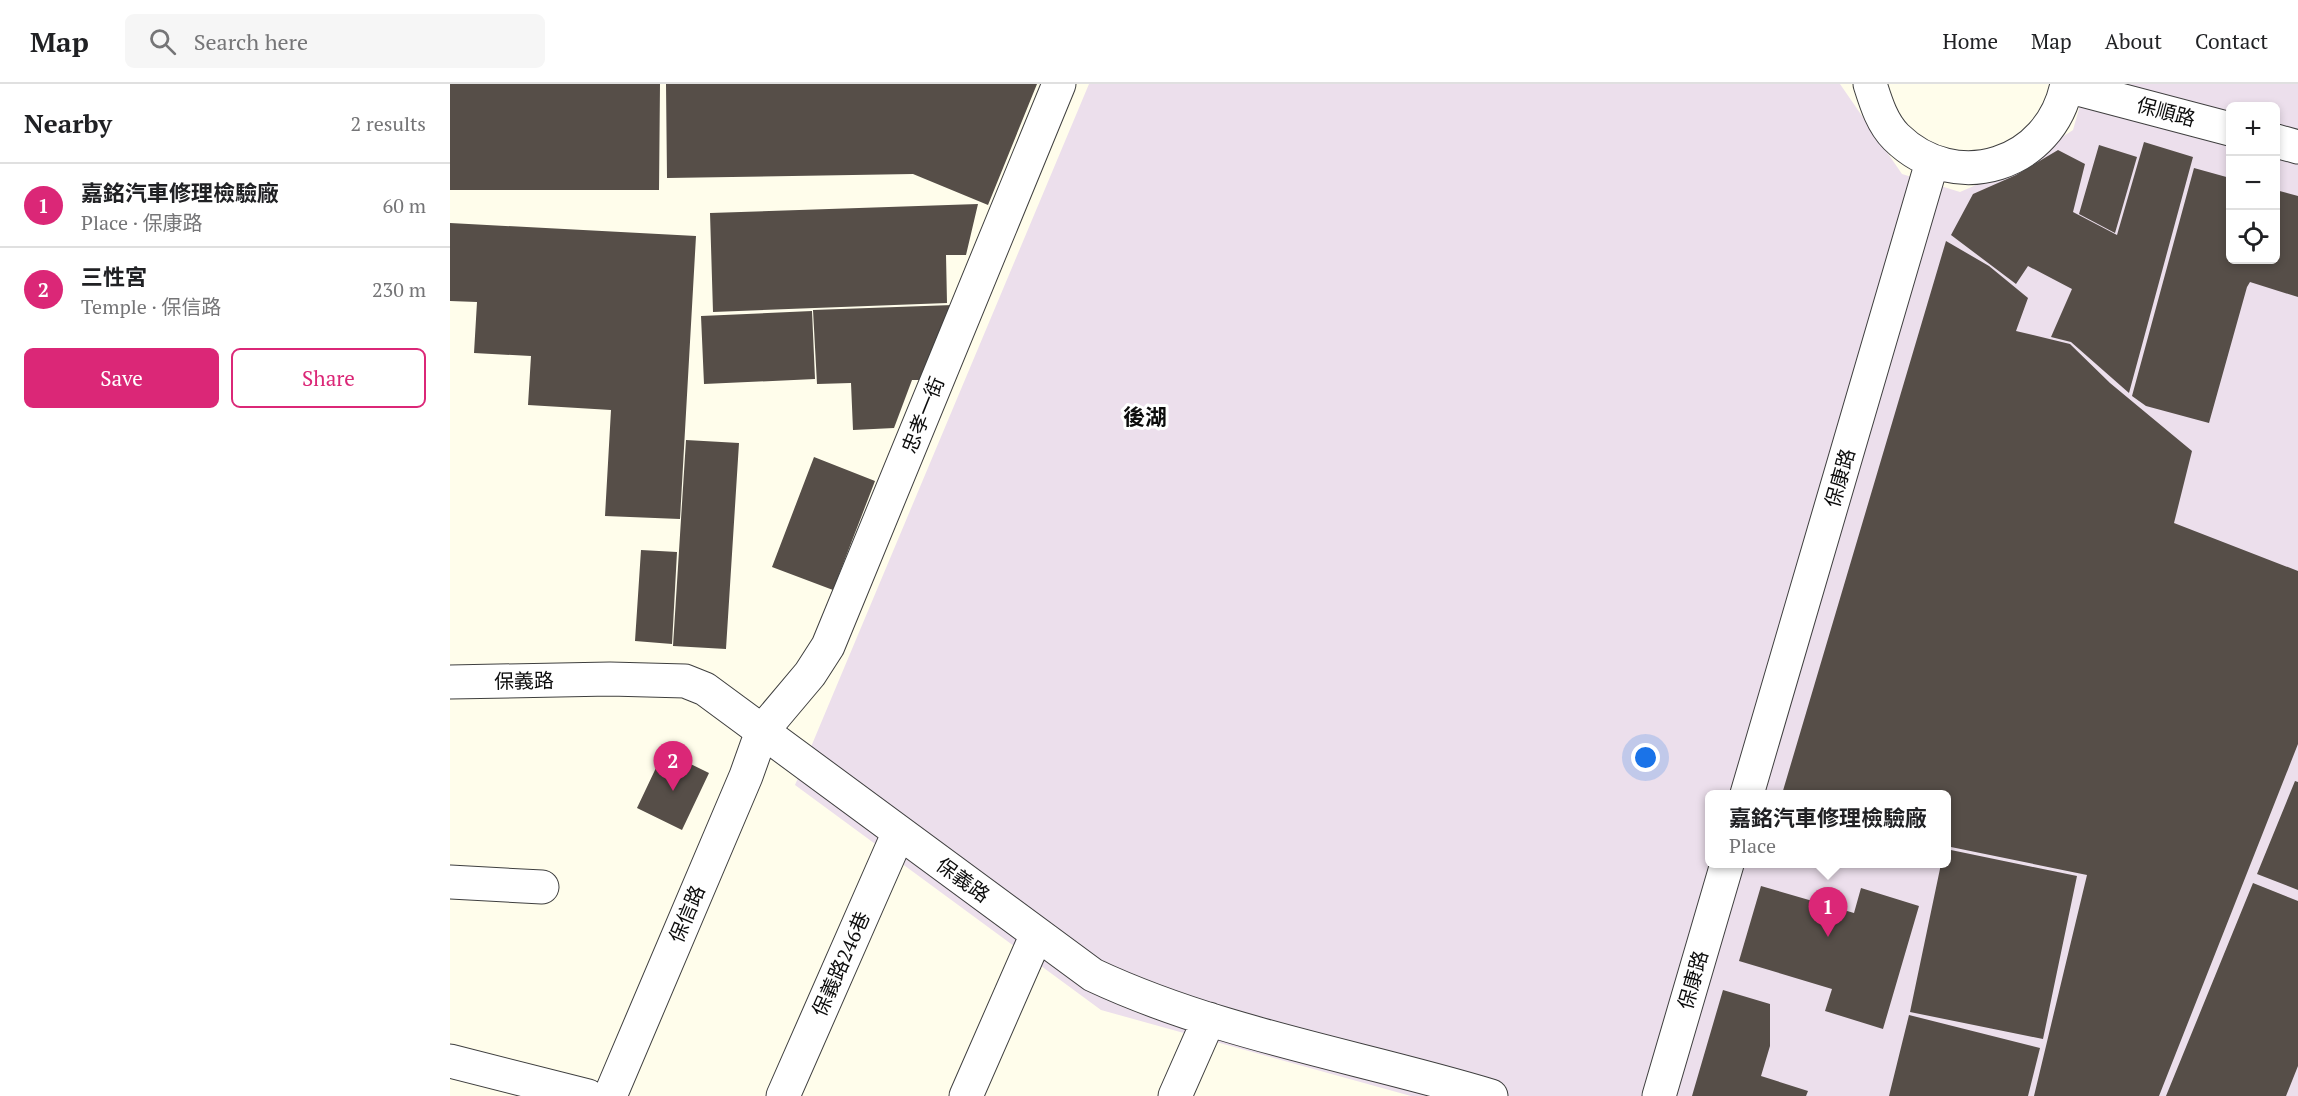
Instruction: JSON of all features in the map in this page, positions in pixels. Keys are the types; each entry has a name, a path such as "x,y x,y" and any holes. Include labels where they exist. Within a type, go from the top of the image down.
{"street":[{"name":"忠孝一街","path":"762,731 810,674 828,646 1059,84"},
{"path":"1870,84 1878,110 1895,136 1919,156 1932,162 1980,169 2010,160 2037,142 2057,117 2067,85"},
{"name":"保順路","path":"2067,85 2226,128"},
{"path":"2280,142 2298,147"},
{"name":"保康路","path":"1748,790 1932,162"},
{"name":"保義路","path":"450,682 610,679 685,681 705,689 1093,975 1144,999 1209,1019 1491,1096"},
{"name":"保信路","path":"610,1096 746,776 762,731"},
{"name":"保義路246巷","path":"783,1096 899,832"},
{"name":"保康路","path":"1659,1096 1726,868"},
{"path":"450,882 542,887"},
{"path":"966,1096 1036,934"},
{"path":"1175,1096 1209,1019"},
{"path":"450,1060 588,1096"}],"shaded area":[{"path":"1089,84 1840,84 1902,174 1960,192 2015,168 2073,130 2086,84 2298,84 2298,1096 1411,1096 1101,1010 795,785"}],"building":[{"path":"450,84 660,84 659,190 450,190"},
{"path":"666,84 1037,84 988,205 913,174 667,178"},
{"path":"2144,142 2193,157 2129,393 2071,342 2051,337 2072,289 2028,266 2016,284 1951,235 1973,194 2016,175 2058,150 2085,164 2073,212 2117,235"},
{"path":"2099,145 2137,157 2115,233 2079,214"},
{"path":"2194,168 2226,177 2226,264 2280,264 2280,191 2298,196 2298,297 2250,282 2209,423 2146,406 2132,396"},
{"path":"978,204 966,255 946,255 947,303 713,312 710,213"},
{"path":"450,223 696,236 680,519 605,516 611,410 528,405 531,356 474,353 477,302 450,301"},
{"path":"1946,241 1989,266 2028,298 2016,331 2070,344 2110,383 2192,451 2174,523 2298,571 2298,744 2159,1096 2034,1096 2087,875 1951,847 1951,790 1783,790"},
{"path":"953,305 921,380 912,380 894,428 853,430 851,383 817,384 813,310"},
{"path":"812,311 815,379 704,384 701,316"},
{"path":"686,440 739,443 726,649 673,646"},
{"path":"814,457 875,481 833,590 772,567"},
{"path":"641,550 677,552 672,644 635,641"},
{"path":"664,751 709,773 682,830 637,808"},
{"path":"2295,781 2298,782 2298,890 2257,874"},
{"path":"1951,850 2077,876 2043,1039 1910,1012 1940,868 1951,868"},
{"path":"2253,883 2298,901 2298,1066 2286,1096 2166,1096"},
{"path":"1761,886 1854,913 1861,888 1919,906 1883,1029 1825,1011 1832,989 1739,961"},
{"path":"1723,990 1770,1004 1770,1046 1761,1076 1808,1091 1806,1096 1692,1096"},
{"path":"1909,1015 2040,1048 2028,1096 1889,1096"}],"place":[{"name":"三性宮","path":"673,791"},
{"name":"嘉銘汽車修理檢驗廠","path":"1828,937"}],"district":[{"name":"後湖","path":"1145,417"}]}
